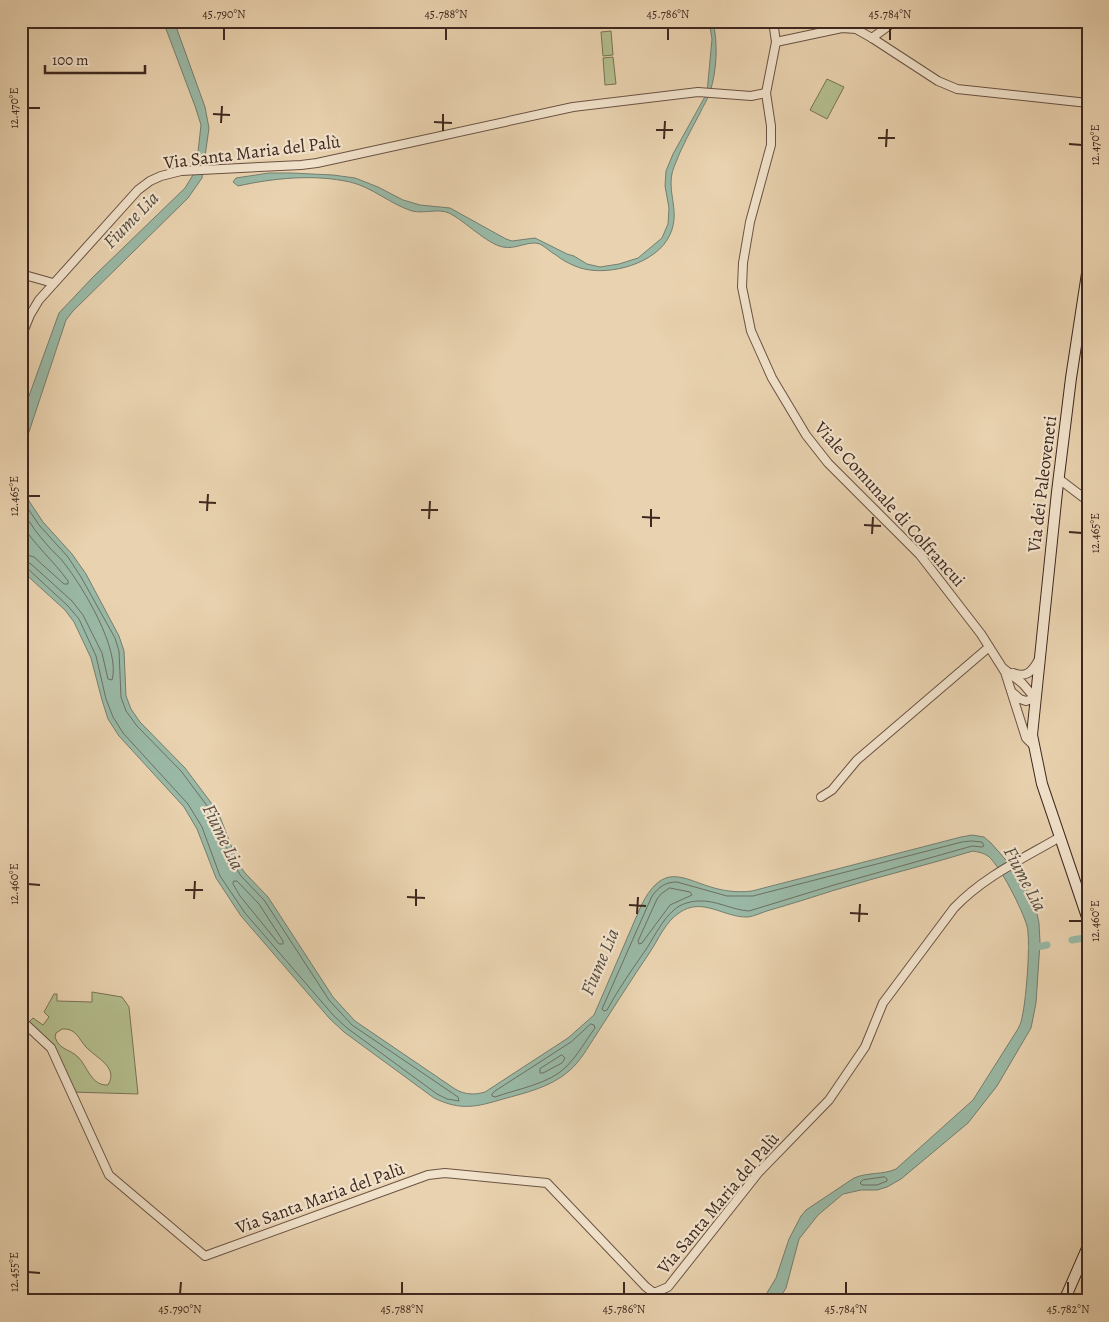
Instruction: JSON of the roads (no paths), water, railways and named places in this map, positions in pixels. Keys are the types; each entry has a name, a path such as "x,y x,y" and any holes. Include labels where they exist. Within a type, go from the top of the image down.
{"main road":[{"name":"Via dei Paleoveneti","path":"1088,267 1071,378 1038,661 1032,735 1042,784 1088,920"},
{"path":"1064,1301 1088,1246"}],"street":[{"path":"770,21 774,28 776,42 830,30 849,28 872,38 938,81 957,89 1087,102"},
{"path":"830,21 830,30"},
{"path":"872,38 895,21"},
{"name":"Viale Comunale di Colfrancui","path":"776,42 766,93 771,126 771,145 748,229 743,263 742,287 751,331 772,378 806,435 828,463 920,555 955,599 1006,670 1022,683 1034,702"},
{"name":"Via Santa Maria del Palù","path":"21,337 30,315 53,283 138,190 161,176 191,170 317,163 573,107 698,92 751,96 766,93"},
{"path":"21,274 53,283"},
{"path":"1059,479 1088,501"},
{"path":"821,797 832,790 857,760 989,647"},
{"path":"1006,670 1017,675 1025,675 1033,671 1038,661"},
{"name":"Viale Comunale di Colfrancui","path":"1006,670 1026,738 1033,745"},
{"path":"1013,693 1020,699 1034,702"},
{"name":"Via Santa Maria del Palù","path":"21,1020 51,1048 110,1175 205,1256 428,1175 445,1173 547,1183 654,1293 668,1287 759,1172 829,1100 865,1048 883,1003 954,908 964,897 1013,863 1060,838"}],"water":[{"path":"163,21 174,21 205,107 209,128 202,178 188,198 66,320 21,456 21,418 59,313 93,277 185,188 196,170 201,125"},
{"path":"709,21 713,21 716,39 714,75 708,97 674,167 671,185 674,212 672,230 660,249 638,263 612,270 599,271 567,263 542,245 536,243 508,248 503,247 490,242 449,213 440,211 412,211 358,184 350,182 322,178 280,179 238,186 233,182 236,178 269,173 333,175 355,178 403,200 420,205 450,208 512,241 535,238 587,264 600,267 638,258 662,238 668,224 669,208 665,186 666,171 673,154 707,93 712,39"},
{"name":"Fiume Lia","path":"21,489 43,522 72,554 86,574 119,636 124,651 126,696 131,709 140,722 185,768 212,804 220,817 238,863 268,897 333,997 355,1021 455,1089 470,1094 485,1092 568,1038 594,1015 641,906 651,890 660,881 669,877 679,877 729,891 752,891 972,835 984,837 1012,867 1031,897 1036,909 1040,943 1036,1003 1031,1028 997,1086 968,1123 901,1179 877,1190 861,1190 843,1194 818,1215 799,1239 786,1288 778,1301 762,1301 776,1278 789,1239 806,1210 854,1178 896,1169 973,1100 1018,1028 1023,1014 1026,988 1028,959 1027,926 1021,909 993,861 986,855 973,851 748,917 705,907 688,908 674,916 666,926 584,1054 562,1077 538,1089 476,1106 452,1105 444,1102 434,1098 344,1032 330,1019 241,916 216,878 197,829 184,807 119,736 108,719 91,658 74,622 65,610 21,570"}],"waterway":[{"path":"1072,940 1085,938"},
{"path":"1032,948 1047,945"}]}
